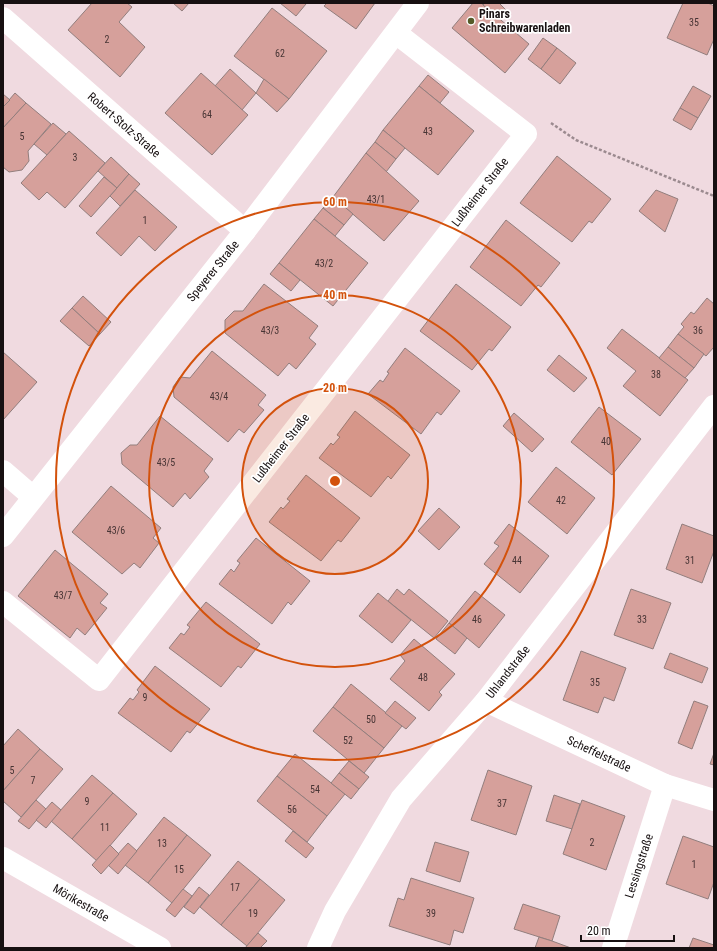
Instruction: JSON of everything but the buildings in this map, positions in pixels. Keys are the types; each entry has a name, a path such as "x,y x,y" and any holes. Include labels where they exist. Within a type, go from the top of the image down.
{"street":[{"name":"Speyerer Straße","path":"3,536 245,231 418,3"},
{"name":"Robert-Stolz-Straße","path":"3,18 245,231"},
{"name":"Lußheimer Straße","path":"3,602 99,680 526,134 396,33"},
{"name":"Uhlandstraße","path":"318,948 335,911 401,799 486,701 714,406"},
{"path":"3,471 33,497"},
{"name":"Scheffelstraße","path":"486,701 665,785 714,800"},
{"name":"Lessingstraße","path":"613,948 665,785"},
{"name":"Mörikestraße","path":"3,858 160,948"}],"path":[{"path":"550,122 576,140 714,196"}],"place":[{"name":"Pinars Schreibwarenladen","path":"471,21"}]}
